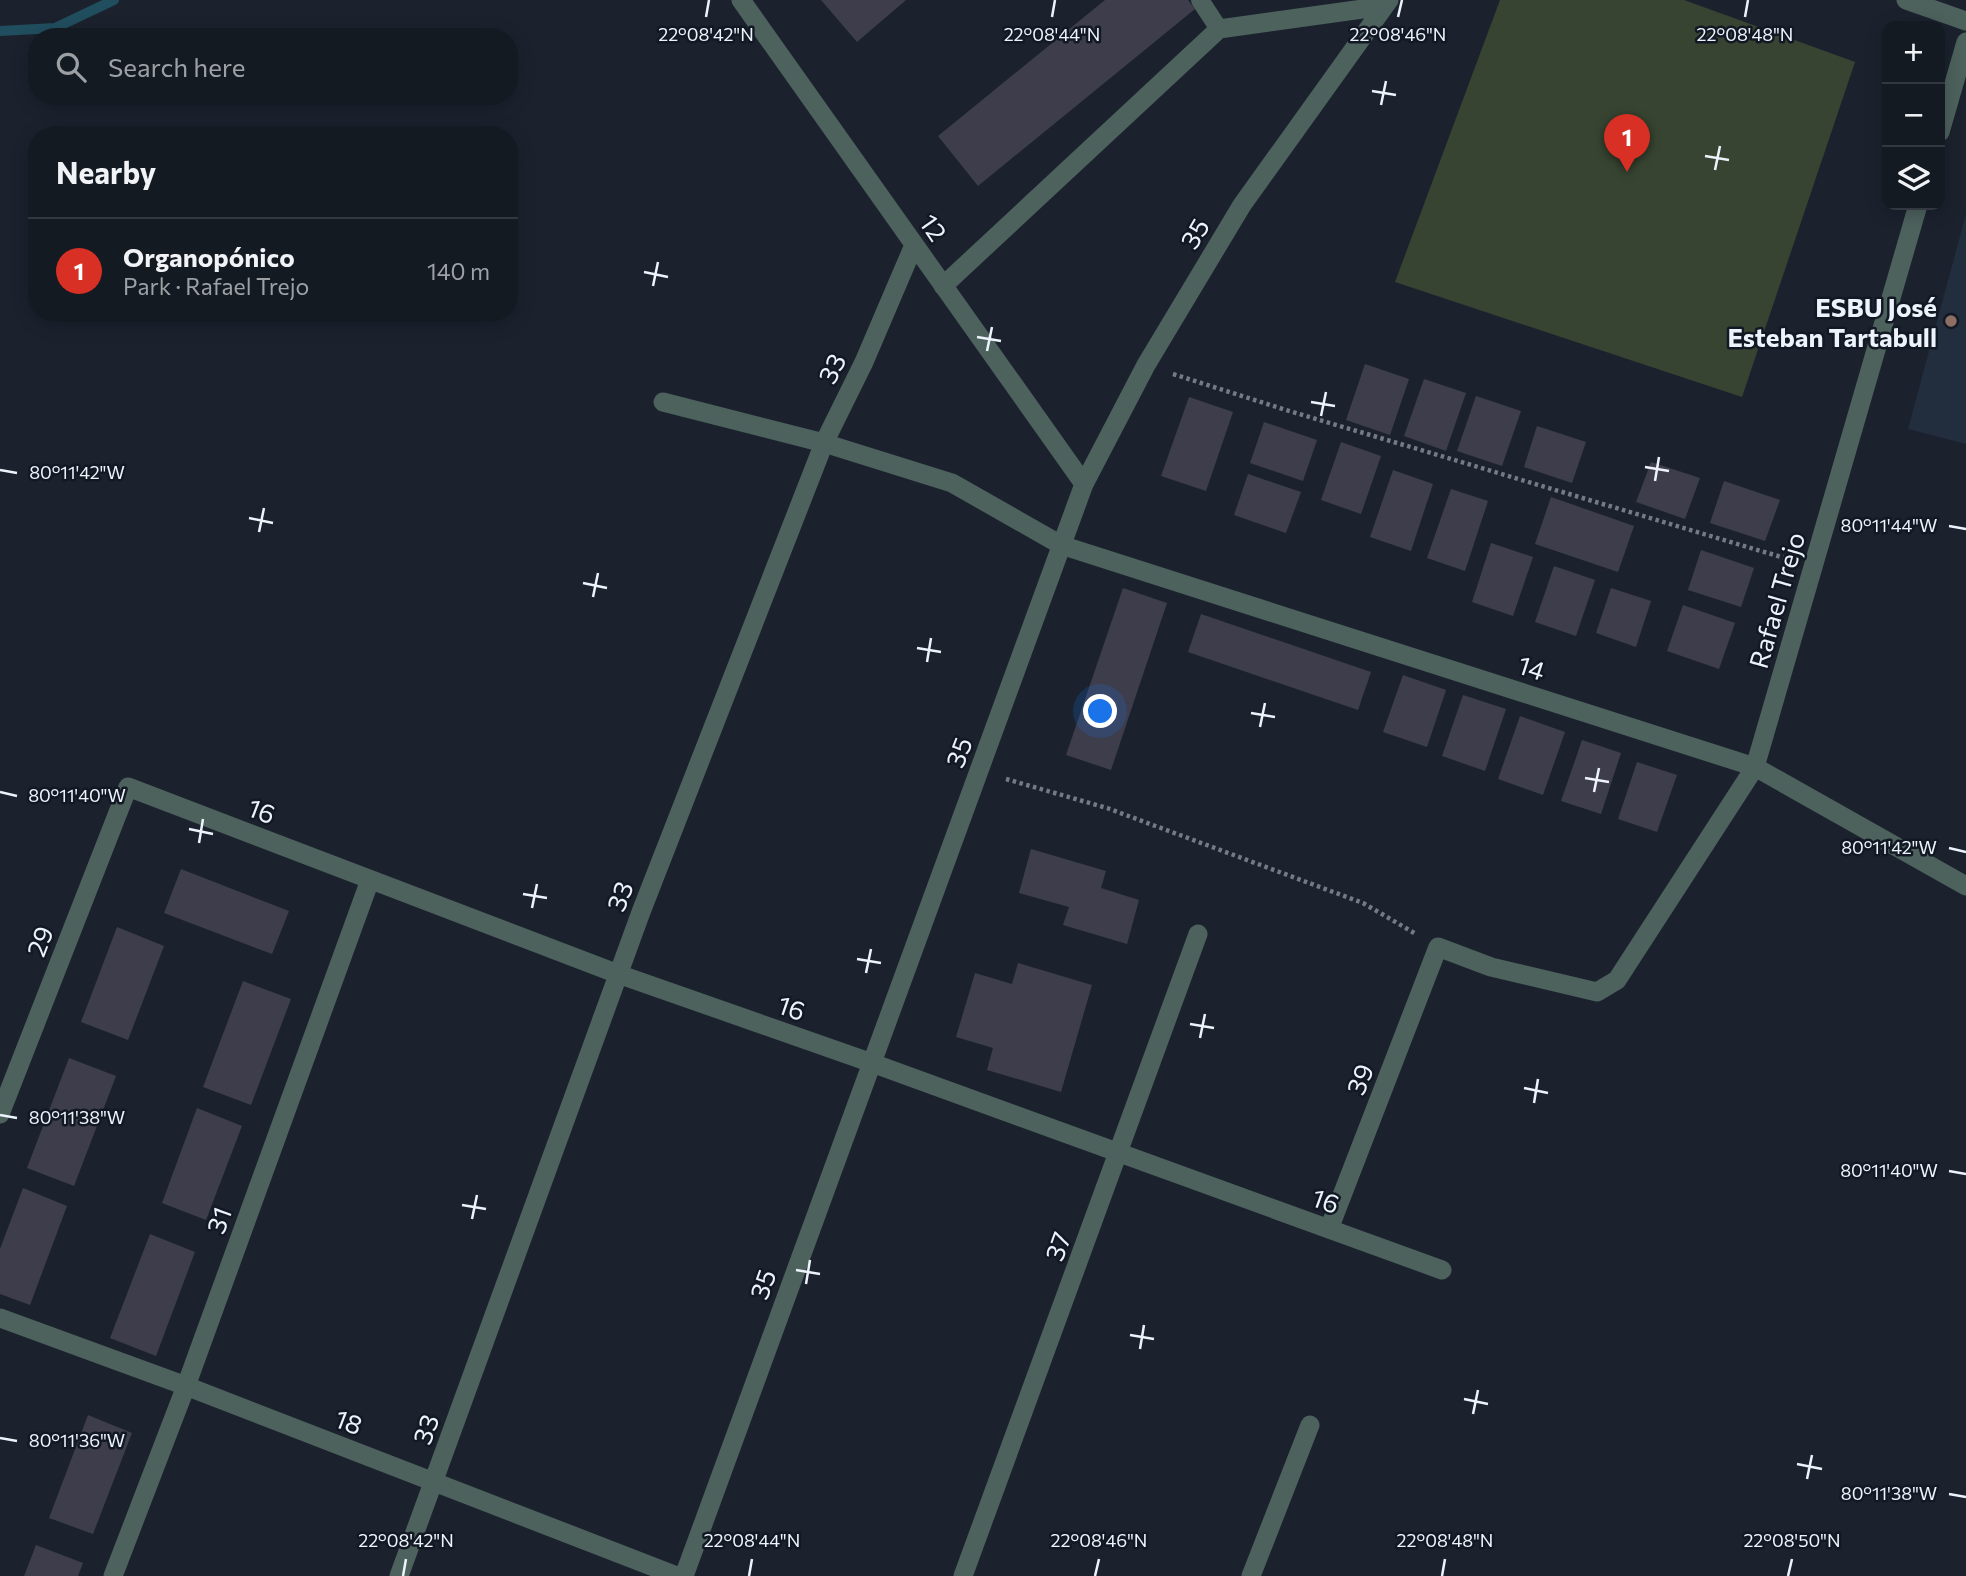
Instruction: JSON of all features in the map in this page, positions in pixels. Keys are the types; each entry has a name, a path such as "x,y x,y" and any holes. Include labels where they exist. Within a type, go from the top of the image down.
{"street":[{"name":"12","path":"741,0 1084,484"},
{"path":"1906,0 1966,21"},
{"path":"943,286 1219,29 1387,3"},
{"name":"35","path":"684,1576 1084,484 1146,365 1242,205 1387,3"},
{"path":"1945,115 1966,42"},
{"name":"Rafael Trejo","path":"1438,947 1491,967 1597,992 1617,980 1755,767 1918,210"},
{"name":"33","path":"398,1576 618,974 824,443 864,362 914,245"},
{"name":"14","path":"663,402 824,443 952,483 1061,545 1755,767 1966,886"},
{"name":"16","path":"128,787 618,974 872,1063 1442,1270"},
{"name":"29","path":"0,1114 128,787"},
{"name":"31","path":"113,1576 186,1386 370,880"},
{"name":"37","path":"963,1576 1198,934"},
{"name":"39","path":"1329,1229 1438,947"},
{"name":"18","path":"0,1318 186,1386 677,1576"},
{"path":"1251,1576 1310,1425"}],"lane":[{"path":"1200,0 1219,29"}],"path":[{"path":"1146,365 1286,410 1813,566"},
{"path":"978,771 1107,808 1363,903 1438,947"}],"shaded area":[{"name":"ESBU José Esteban Tartabull","path":"1966,214 1966,444 1908,429"}],"green space":[{"path":"1500,0 1684,0 1855,62 1742,397 1395,282"}],"building":[{"path":"821,0 906,0 857,42"},
{"path":"1105,0 1188,0 1195,9 978,186 938,136"},
{"path":"1365,364 1409,379 1390,435 1346,420"},
{"path":"1424,379 1466,393 1446,451 1404,436"},
{"path":"1476,396 1521,411 1502,466 1457,451"},
{"path":"1189,397 1233,412 1206,491 1161,476"},
{"path":"1264,422 1317,440 1303,481 1250,463"},
{"path":"1537,426 1586,442 1572,483 1524,467"},
{"path":"1341,442 1381,456 1361,514 1321,500"},
{"path":"1651,462 1700,478 1685,519 1636,502"},
{"path":"1393,470 1433,484 1411,551 1370,537"},
{"path":"1248,474 1301,492 1286,533 1234,515"},
{"path":"1724,481 1780,500 1765,541 1710,523"},
{"path":"1451,489 1488,501 1465,571 1427,558"},
{"path":"1551,497 1634,526 1618,572 1535,544"},
{"path":"1491,543 1533,557 1513,616 1472,602"},
{"path":"1701,550 1754,568 1741,607 1688,590"},
{"path":"1554,566 1595,580 1576,636 1535,622"},
{"path":"1123,588 1167,603 1111,770 1066,755"},
{"path":"1611,588 1651,601 1636,647 1596,633"},
{"path":"1683,605 1735,623 1719,669 1667,651"},
{"path":"1201,614 1371,672 1358,710 1188,652"},
{"path":"1403,675 1446,690 1427,747 1383,732"},
{"path":"1463,695 1506,709 1485,771 1442,756"},
{"path":"1520,716 1565,732 1543,795 1498,779"},
{"path":"1582,740 1621,753 1601,814 1561,801"},
{"path":"1637,762 1677,775 1657,832 1618,819"},
{"path":"1031,849 1106,871 1101,888 1139,900 1127,944 1063,925 1069,907 1019,893"},
{"path":"181,869 289,911 272,954 164,913"},
{"path":"117,927 164,946 128,1040 81,1022"},
{"path":"1018,963 1092,985 1061,1092 987,1070 993,1048 956,1037 975,973 1012,984"},
{"path":"243,981 291,999 251,1105 203,1087"},
{"path":"69,1058 116,1076 74,1186 27,1168"},
{"path":"197,1108 242,1126 206,1220 162,1203"},
{"path":"23,1188 67,1206 30,1305 0,1294 0,1249"},
{"path":"150,1234 195,1252 156,1356 110,1338"},
{"path":"88,1415 132,1433 93,1534 49,1518"},
{"path":"36,1545 83,1563 78,1576 24,1576"}],"waterway":[{"path":"55,28 114,0"},
{"path":"0,31 28,29"}],"place":[{"name":"Organopónico","path":"1627,172"},
{"name":"ESBU José Esteban Tartabull","path":"1951,321"}]}
